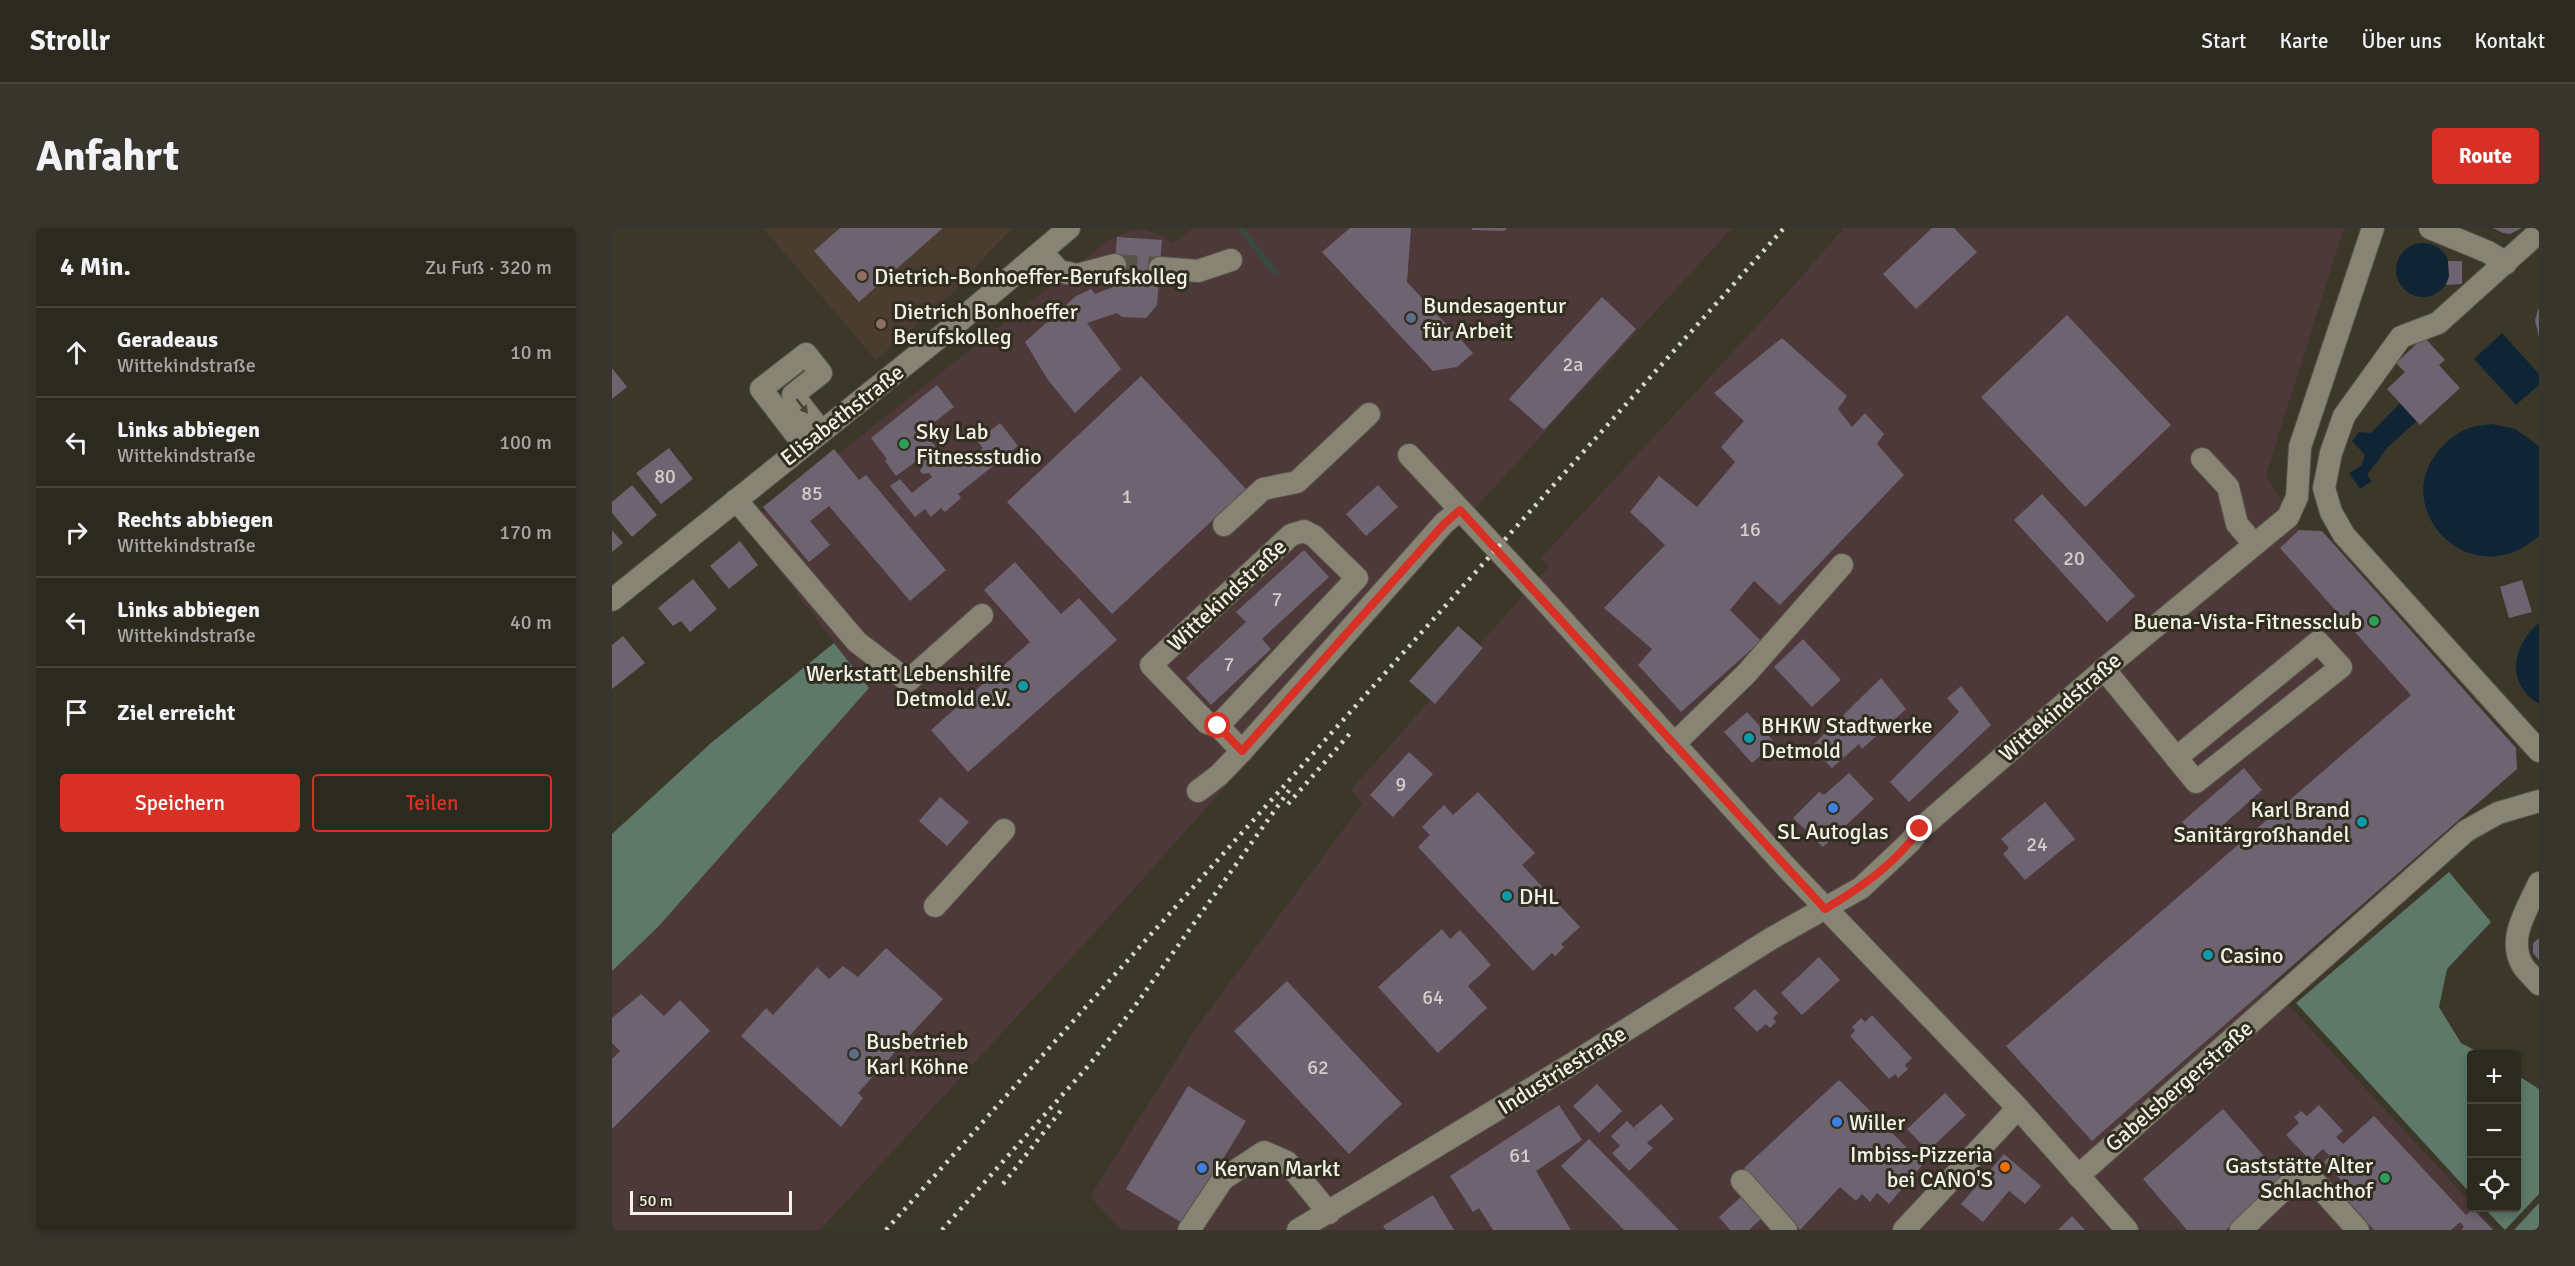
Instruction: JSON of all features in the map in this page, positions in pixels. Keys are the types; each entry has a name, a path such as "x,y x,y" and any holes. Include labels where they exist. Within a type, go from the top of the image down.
{"street":[{"name":"Elisabethstraße","path":"612,600 951,328 1070,228"},
{"name":"Wittekindstraße","path":"1825,909 1872,880 1910,843 1920,829 2103,669 2288,517 2297,497 2300,447 2373,228"},
{"path":"2430,228 2488,252 2506,263"},
{"path":"2539,232 2438,323 2401,337 2344,416 2331,453 2324,488 2331,513 2344,535 2539,752"},
{"path":"1042,252 1059,271 1077,275 1115,265"},
{"path":"1160,268 1198,271 1231,260"},
{"path":"806,354 821,373 793,395 812,438 771,403 760,389 806,354"},
{"path":"1224,525 1263,489 1298,482 1369,414"},
{"path":"1409,455 1825,909 2018,1108 2127,1230"},
{"path":"2202,459 2228,487 2237,524 2254,544"},
{"path":"735,500 857,642 908,681 982,615"},
{"path":"1198,791 1219,775 1242,751 1444,524 1460,510"},
{"name":"Wittekindstraße","path":"1218,726 1357,578 1314,536 1304,531 1291,535 1150,665 1207,723 1218,726 1242,751"},
{"path":"1674,744 1746,674 1842,565"},
{"path":"2103,669 2176,758 2196,782 2341,667 2318,642 2176,758"},
{"name":"Gabelsbergerstraße","path":"2078,1176 2466,831 2498,813 2539,801"},
{"path":"935,906 1004,830"},
{"path":"2539,883 2518,930 2515,945 2523,966 2539,984"},
{"name":"Industriestraße","path":"1298,1230 1772,938 1825,909"},
{"path":"1904,1230 2018,1108"},
{"path":"1190,1230 1223,1179 1264,1152 1287,1162 1329,1213"},
{"path":"2241,1230 2304,1170 2358,1230"},
{"path":"1742,1181 1786,1230"}],"shaded area":[{"name":"Dietrich Bonhoeffer Berufskolleg","path":"763,228 1013,228 960,287 876,360"},
{"path":"1194,228 1732,228 1445,541 1098,929 820,1230 612,1230 612,971 658,927 869,688 746,527 1110,239 1132,230 1145,230 1163,236 1173,243"},
{"path":"1844,228 2344,228 2266,475 2299,530 2516,748 2517,769 2270,985 2467,1199 2467,1212 2479,1212 2496,1230 1122,1230 1090,1197 1196,1028 1363,803 1351,790 1430,700 1435,703 1483,649 1479,645 1549,566 1540,559 1772,310"}],"green space":[{"path":"1237,228 1244,228 1281,275 1271,273"},
{"path":"834,643 869,688 658,927 612,971 612,834 711,743"},
{"path":"2449,872 2491,922 2447,969 2439,1007 2461,1043 2474,1050 2467,1050 2467,1190 2296,1003"},
{"path":"2521,1078 2539,1089 2539,1194 2505,1230 2488,1212 2521,1212"},
{"path":"2539,1203 2539,1230 2514,1230"}],"water":[{"path":"2418,243 2428,243 2438,247 2446,255 2450,270 2446,285 2438,293 2428,297 2418,297 2408,293 2400,285 2396,275 2396,265 2400,255 2408,247"},
{"path":"2502,333 2539,374 2539,385 2516,405 2474,359"},
{"path":"2400,403 2417,421 2388,447 2367,475 2372,481 2360,489 2349,473 2361,466 2365,455 2352,441 2359,432 2371,433"},
{"path":"2492,424 2515,429 2539,446 2539,536 2513,552 2487,556 2464,551 2444,538 2430,519 2424,496 2426,472 2440,449 2465,430"},
{"path":"2539,623 2539,704 2528,696 2521,686 2516,664 2523,642"}],"building":[{"name":"Dietrich-Bonhoeffer-Berufskolleg","path":"840,228 943,228 859,302 814,251"},
{"name":"Bundesagentur für Arbeit","path":"1350,228 1411,228 1407,282 1473,353 1457,367 1433,371 1322,252"},
{"path":"1472,228 1507,228 1504,231 1472,230"},
{"path":"1932,228 1954,228 1977,252 1916,309 1883,274"},
{"path":"2493,228 2522,228 2510,234"},
{"path":"1117,237 1162,240 1157,305 1146,318 1122,317 1117,313 1087,323 1121,369 1075,413 1048,380 1025,342 1076,296 1091,289 1095,294 1113,287"},
{"path":"2448,261 2462,261 2462,284 2446,285 2449,276"},
{"path":"1602,297 1636,329 1544,430 1509,399"},
{"path":"2539,309 2539,337 2535,321"},
{"path":"2067,315 2171,425 2085,507 1981,397"},
{"path":"2424,337 2445,360 2439,365 2460,388 2420,425 2387,389 2405,372 2396,363"},
{"path":"1782,338 1847,396 1838,409 1852,427 1865,413 1884,434 1877,444 1904,475 1780,605 1754,581 1730,610 1761,641 1681,712 1638,665 1652,649 1604,608 1665,545 1630,512 1659,476 1697,507 1735,462 1721,447 1744,421 1714,393"},
{"path":"612,368 627,387 612,399"},
{"path":"1141,376 1246,489 1112,614 1007,502"},
{"path":"937,385 954,407 923,431 951,466 959,459 964,464 983,448 977,441 1000,423 1018,446 958,494 961,498 945,512 941,508 931,517 925,509 915,517 890,486 900,479 912,493 932,477 929,473 923,474 920,471 923,466 918,460 896,476 885,461 887,459 871,438"},
{"path":"669,448 693,479 661,504 636,473"},
{"path":"834,449 859,480 866,475 946,570 910,601 829,506 810,521 830,545 809,562 763,507"},
{"path":"632,485 657,515 632,537 612,513 612,502"},
{"path":"1378,485 1398,507 1366,536 1346,514"},
{"path":"2042,494 2135,596 2107,622 2014,520"},
{"path":"612,530 623,543 612,552"},
{"path":"2299,530 2322,531 2516,748 2517,769 2092,1141 2006,1046 2411,695 2280,548"},
{"path":"740,541 758,565 729,589 710,566"},
{"path":"1304,550 1329,577 1262,639 1271,649 1211,705 1186,678 1246,622 1236,612"},
{"name":"Werkstatt Lebenshilfe Detmold e.V.","path":"1015,562 1061,614 1079,598 1117,640 968,772 931,730 1030,642 984,590"},
{"path":"693,579 717,609 690,632 681,621 673,626 658,608"},
{"path":"2522,580 2532,612 2509,618 2500,587"},
{"path":"1458,626 1483,648 1435,704 1409,681"},
{"path":"623,636 645,663 612,689 612,645"},
{"path":"1803,639 1841,680 1812,707 1774,667"},
{"path":"1881,678 1906,709 1862,749 1859,744 1832,768 1811,747"},
{"path":"1961,686 1991,725 1909,802 1890,782 1959,712 1947,698"},
{"name":"BHKW Stadtwerke Detmold","path":"1747,712 1775,743 1752,763 1724,732"},
{"path":"1409,752 1433,774 1393,817 1370,795"},
{"path":"2244,768 2262,790 2202,844 2182,822"},
{"name":"SL Autoglas","path":"1849,773 1874,799 1823,847 1793,818 1819,792 1824,795"},
{"name":"DHL","path":"1478,792 1535,853 1522,865 1580,927 1561,944 1564,947 1555,956 1552,953 1533,971 1418,847 1430,835 1422,827 1444,805 1453,815"},
{"path":"940,797 969,822 947,846 919,821"},
{"path":"2045,802 2075,839 2025,880 2003,854 2009,848 2001,839"},
{"path":"1442,929 1450,939 1460,930 1491,965 1468,986 1487,1008 1438,1053 1378,987"},
{"path":"2539,938 2539,960 2533,953 2533,943"},
{"name":"Busbetrieb Karl Köhne","path":"886,948 943,999 858,1093 863,1098 841,1127 741,1036 766,1008 773,1015 817,967 829,979 843,966 858,977"},
{"path":"1819,957 1840,980 1802,1015 1781,993"},
{"path":"1287,981 1402,1104 1349,1154 1234,1031"},
{"path":"1755,989 1778,1013 1773,1018 1776,1022 1770,1028 1766,1024 1757,1032 1734,1008"},
{"path":"641,994 664,1016 680,1000 710,1031 612,1129 612,1059 620,1051 612,1043 612,1018"},
{"path":"1872,1015 1912,1058 1905,1065 1908,1069 1898,1078 1895,1074 1889,1079 1850,1036 1855,1031 1852,1027 1861,1018 1865,1022"},
{"name":"Willer","path":"1839,1080 1923,1164 1889,1204 1877,1193 1870,1202 1862,1194 1856,1201 1840,1187 1800,1230 1744,1168"},
{"path":"1597,1084 1622,1111 1599,1133 1573,1106"},
{"path":"1188,1086 1246,1121 1184,1224 1126,1189"},
{"path":"1945,1093 1966,1115 1928,1151 1907,1129"},
{"path":"1661,1104 1674,1119 1647,1143 1653,1148 1629,1171 1612,1153 1620,1146 1611,1136 1627,1121 1637,1131 1634,1127"},
{"path":"1559,1105 1582,1140 1536,1171 1571,1230 1493,1230 1479,1208 1473,1212 1450,1176"},
{"name":"Gaststätte Alter Schlachthof","path":"2319,1105 2343,1131 2336,1137 2343,1144 2374,1116 2466,1215 2470,1212 2476,1212 2493,1230 2461,1230 2464,1227 2460,1222 2451,1230 2374,1230 2347,1200 2354,1194 2324,1162 2330,1156 2323,1149 2314,1157 2315,1161 2306,1161 2306,1156 2286,1135 2299,1123 2294,1117 2301,1111 2307,1116"},
{"path":"2223,1109 2284,1179 2226,1230 2187,1230 2143,1179"},
{"path":"1589,1139 1679,1230 1624,1230 1561,1166"},
{"path":"2004,1154 2041,1186 2025,1204 2009,1191 1983,1222 1961,1204"},
{"path":"1433,1195 1454,1230 1386,1230 1383,1226"},
{"path":"1743,1195 1763,1217 1749,1230 1730,1230 1719,1217"},
{"path":"2072,1216 2085,1230 2058,1230"}],"tunnel":[{"path":"1115,265 1160,268"}],"railway":[{"path":"886,1230 1784,228"},
{"path":"1288,804 1353,730"},
{"path":"942,1230 1089,1065 1132,1010 1290,789"},
{"path":"1003,1184 1063,1108"}],"place":[{"name":"Dietrich-Bonhoeffer-Berufskolleg","path":"862,276"},
{"name":"Bundesagentur für Arbeit","path":"1411,318"},
{"name":"Dietrich Bonhoeffer Berufskolleg","path":"881,324"},
{"name":"Sky Lab Fitnessstudio","path":"904,444"},
{"name":"Buena-Vista-Fitnessclub","path":"2374,621"},
{"name":"Werkstatt Lebenshilfe Detmold e.V.","path":"1023,686"},
{"name":"BHKW Stadtwerke Detmold","path":"1749,738"},
{"name":"SL Autoglas","path":"1833,808"},
{"name":"Karl Brand Sanitärgroßhandel","path":"2362,822"},
{"name":"DHL","path":"1507,896"},
{"name":"Casino","path":"2208,955"},
{"name":"Busbetrieb Karl Köhne","path":"854,1054"},
{"name":"Willer","path":"1837,1122"},
{"name":"Imbiss-Pizzeria bei CANO'S","path":"2005,1167"},
{"name":"Kervan Markt","path":"1202,1168"},
{"name":"Gaststätte Alter Schlachthof","path":"2385,1178"}],"route":[{"path":"1218,726 1242,751 1444,524 1460,510 1825,909 1872,880 1910,843 1920,829"}]}
